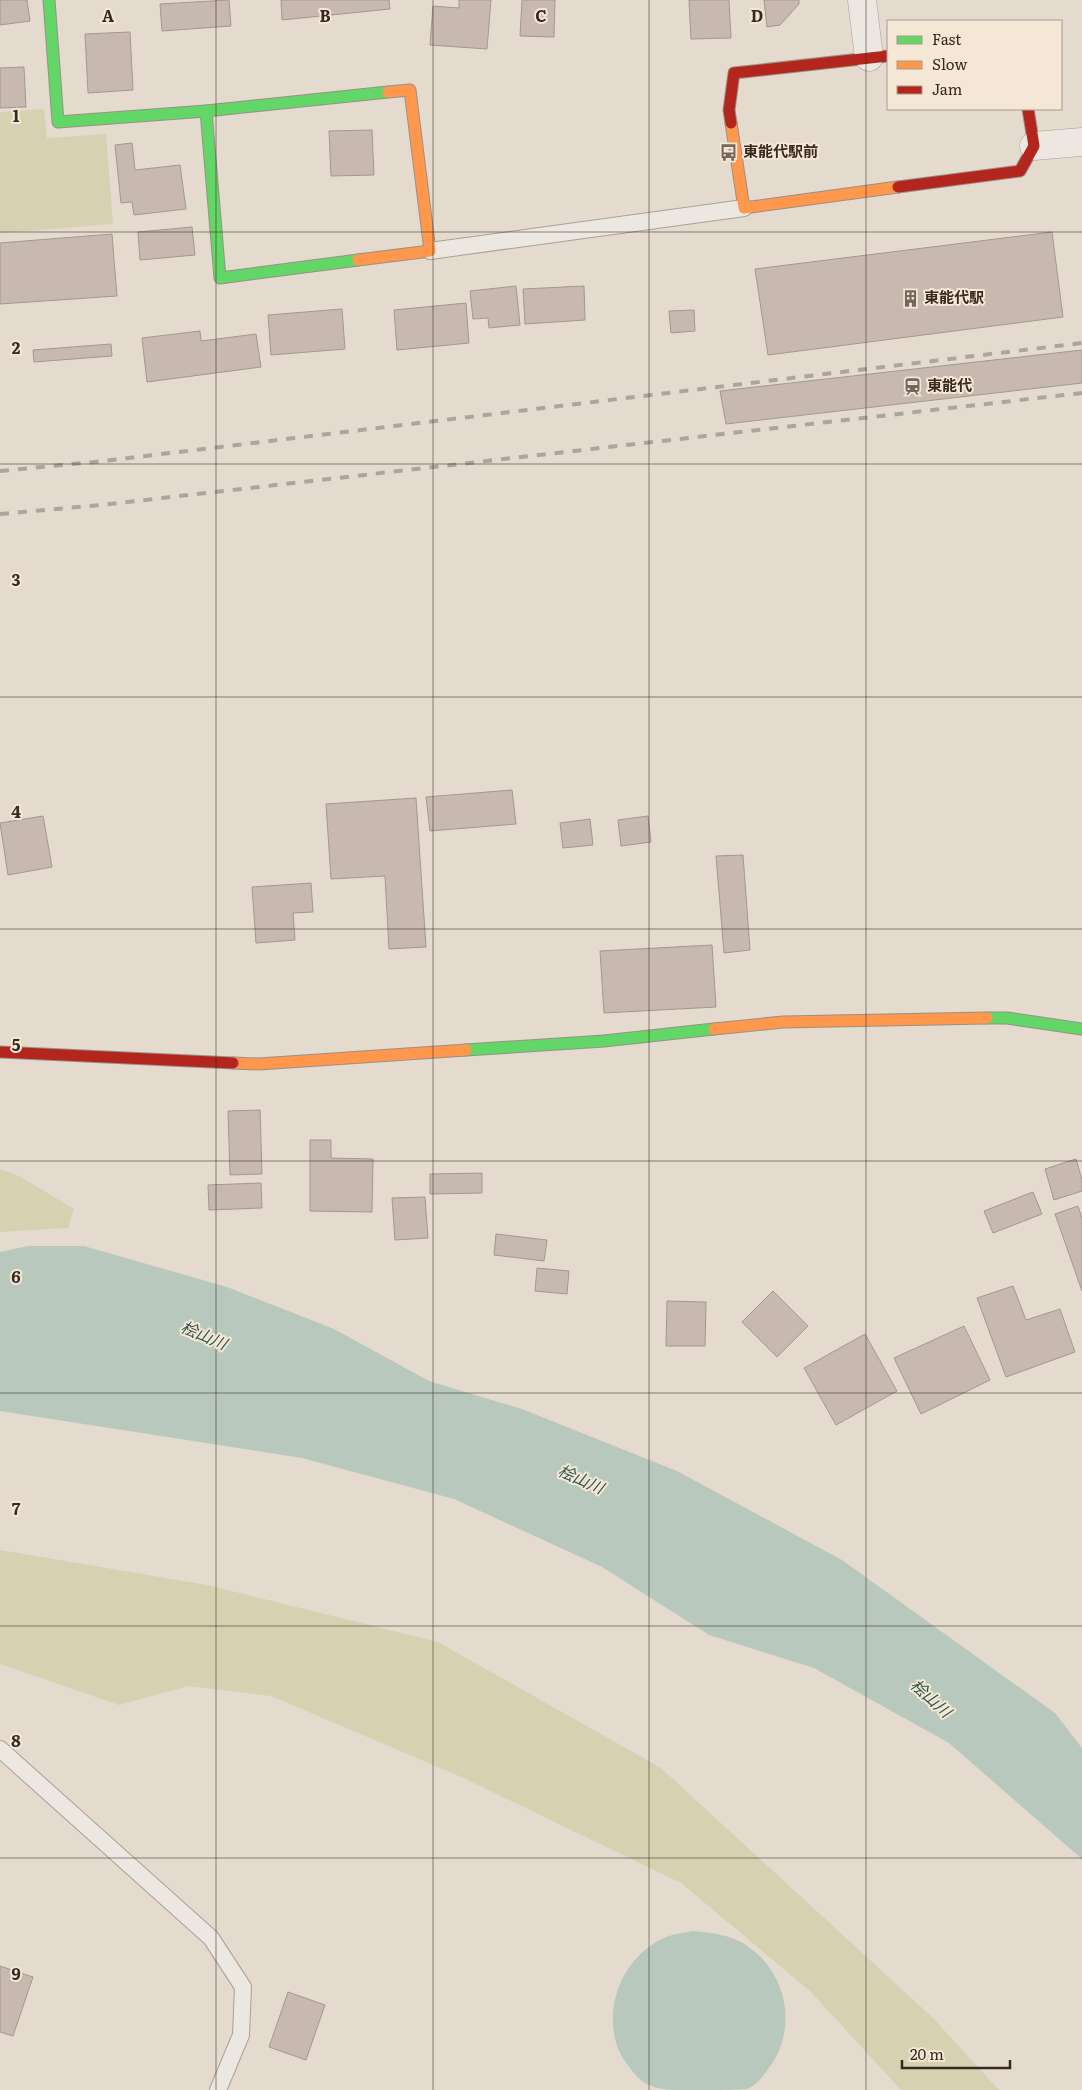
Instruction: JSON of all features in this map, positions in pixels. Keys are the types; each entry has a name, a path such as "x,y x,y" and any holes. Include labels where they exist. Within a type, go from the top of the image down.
{"street":[{"path":"49,0 58,122 206,111 410,90 430,251 220,278 206,111"},
{"path":"862,0 879,57 734,73 729,110 744,208 1020,170 1034,146 1028,110"},
{"path":"1034,146 1082,142"},
{"path":"0,1052 259,1064 604,1041 783,1022 1007,1018 1082,1029"}],"lane":[{"path":"430,251 744,208"},
{"path":"0,1749 211,1938 243,1987 241,2035 218,2090"}],"shaded area":[{"path":"44,109 47,138 106,134 113,224 0,233 0,112"},
{"path":"0,1169 19,1176 74,1209 68,1228 0,1232"},
{"path":"0,1550 207,1585 438,1642 661,1768 933,2018 999,2090 901,2090 811,1992 681,1883 459,1776 271,1696 188,1686 119,1705 0,1664"}],"water":[{"name":"桧山川","path":"28,1246 84,1246 227,1287 334,1329 429,1381 522,1409 677,1471 842,1560 1055,1713 1082,1748 1082,1859 949,1743 814,1668 709,1635 602,1567 454,1499 302,1458 0,1411 0,1252"},
{"path":"693,1931 723,1935 744,1944 763,1959 773,1972 780,1987 786,2019 784,2035 771,2065 754,2085 747,2089 679,2090 657,2088 638,2078 620,2053 615,2037 614,2004 626,1972 636,1958 649,1947 667,1937"}],"building":[{"path":"0,0 27,0 30,21 0,25"},
{"path":"229,0 231,26 162,31 160,4"},
{"path":"281,0 389,0 390,9 282,20"},
{"path":"459,0 491,0 487,49 430,45 433,6 459,8"},
{"path":"522,0 555,0 554,37 520,36"},
{"path":"689,0 729,0 731,38 691,39"},
{"path":"764,0 799,0 799,4 780,25 767,27"},
{"path":"130,32 133,90 88,93 85,34"},
{"path":"24,67 26,107 0,108 0,68"},
{"path":"372,130 374,175 331,176 329,131"},
{"path":"132,143 135,170 180,165 186,209 134,215 132,202 121,203 115,145"},
{"path":"192,227 195,255 140,260 138,232"},
{"name":"東能代駅","path":"1052,232 1063,317 768,355 755,269"},
{"path":"112,234 117,296 0,304 0,243"},
{"path":"516,286 520,325 489,328 488,318 473,319 470,291"},
{"path":"584,286 585,320 525,324 523,289"},
{"path":"466,303 469,343 397,350 394,310"},
{"path":"342,309 345,349 271,355 268,315"},
{"path":"694,310 695,331 671,333 669,311"},
{"path":"200,331 201,341 256,334 261,367 147,382 142,338"},
{"path":"111,344 112,356 34,362 33,350"},
{"path":"1082,350 1082,383 726,424 720,391"},
{"path":"512,790 516,824 430,831 426,797"},
{"path":"416,798 426,947 389,949 385,876 331,879 326,804"},
{"path":"43,816 52,867 8,875 0,823"},
{"path":"648,816 651,842 621,846 618,820"},
{"path":"590,819 593,845 563,848 560,823"},
{"path":"743,855 750,950 724,953 716,856"},
{"path":"311,883 313,912 293,913 295,940 256,943 252,887"},
{"path":"712,945 716,1007 604,1013 600,951"},
{"path":"260,1110 262,1174 230,1175 228,1111"},
{"path":"310,1140 331,1140 331,1158 373,1159 372,1212 310,1211"},
{"path":"1076,1159 1082,1180 1082,1191 1054,1200 1045,1169"},
{"path":"482,1173 482,1193 430,1194 430,1174"},
{"path":"261,1183 262,1208 209,1210 208,1185"},
{"path":"1033,1192 1042,1214 993,1233 984,1211"},
{"path":"425,1197 428,1238 395,1240 392,1198"},
{"path":"1078,1206 1082,1218 1082,1291 1055,1214"},
{"path":"496,1234 547,1240 544,1261 494,1255"},
{"path":"537,1268 569,1271 567,1294 535,1291"},
{"path":"1013,1286 1026,1320 1060,1309 1075,1352 1006,1377 977,1298"},
{"path":"773,1291 808,1326 777,1357 742,1322"},
{"path":"667,1301 706,1302 705,1346 666,1346"},
{"path":"964,1326 990,1380 921,1414 894,1358"},
{"path":"865,1334 897,1391 836,1425 804,1368"},
{"path":"0,1966 33,1977 13,2036 0,2032"},
{"path":"288,1992 325,2005 306,2060 269,2047"}],"railway":[{"path":"0,471 104,461 1082,343"},
{"path":"0,514 101,505 1082,393"}],"traffic: fast":[{"path":"49,0 58,122 206,111 388,92"},
{"path":"206,111 220,278 358,260"},
{"path":"987,1018 1007,1018 1082,1029"},
{"path":"466,1050 604,1041 714,1029"}],"traffic: slow":[{"path":"358,260 430,251 410,90 388,92"},
{"path":"731,123 744,208 898,187"},
{"path":"714,1029 783,1022 987,1018"},
{"path":"233,1063 259,1064 466,1050"}],"traffic: jam":[{"path":"731,123 729,110 734,73 887,56"},
{"path":"898,187 1020,171 1034,146 1028,110"},
{"path":"0,1052 233,1063"}],"place":[{"name":"東能代駅前","path":"729,152"},
{"name":"東能代駅","path":"910,298"},
{"name":"東能代","path":"913,386"}]}
